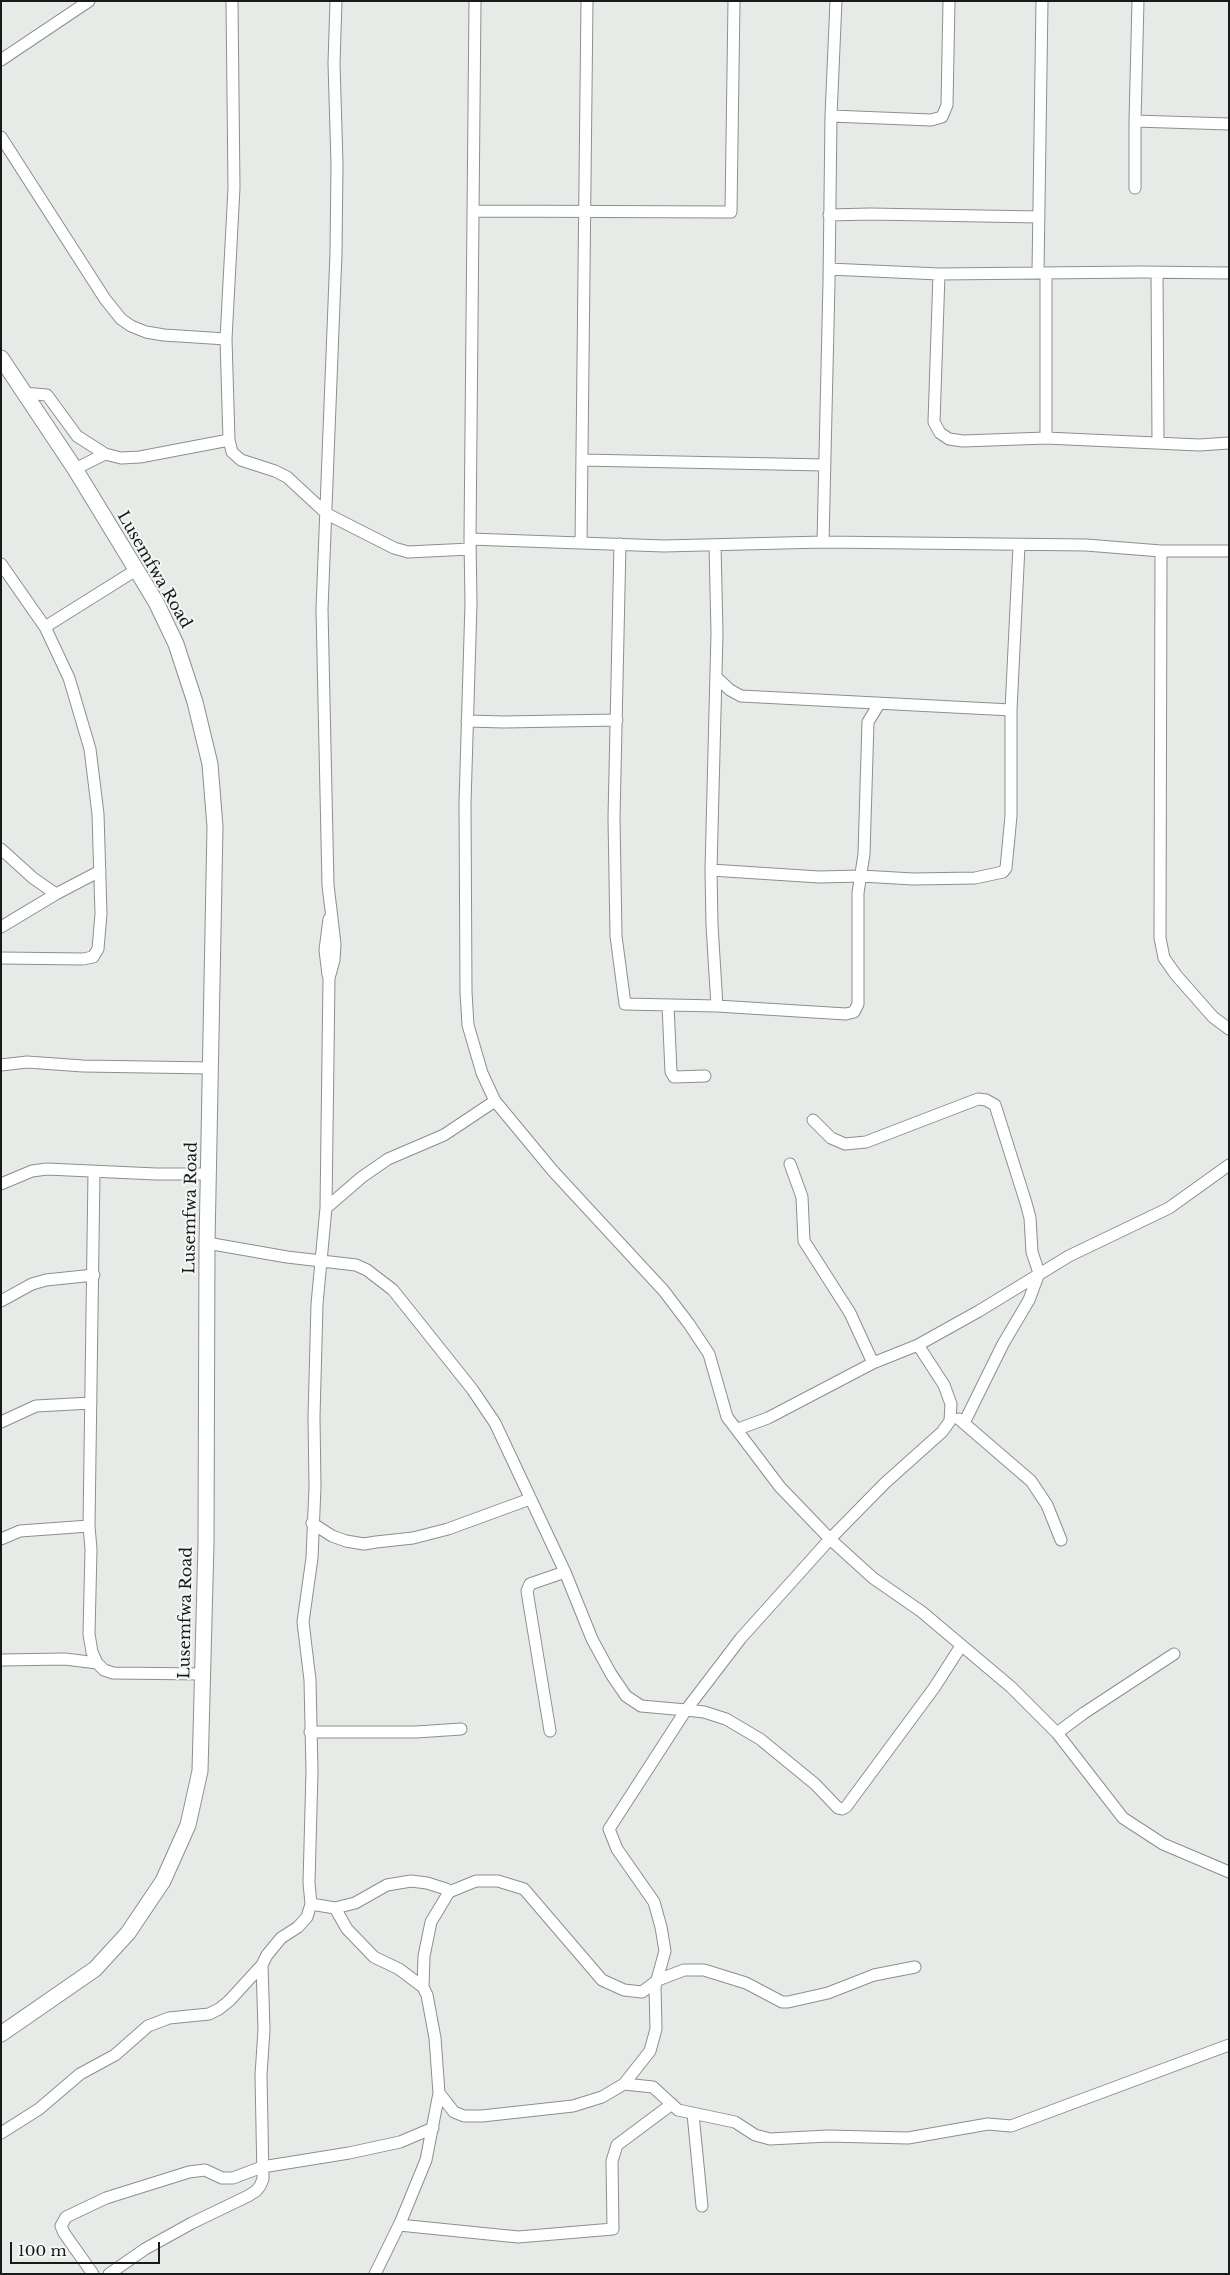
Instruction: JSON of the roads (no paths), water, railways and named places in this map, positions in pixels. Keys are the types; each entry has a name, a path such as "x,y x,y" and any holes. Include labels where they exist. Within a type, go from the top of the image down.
{"street":[{"path":"1,60 89,1"},
{"path":"232,1 234,188 226,339 229,440 232,452 241,460 275,470 287,477 327,514 401,550 426,552 470,544 581,542 716,545 823,542 1019,546 1086,545 1161,551 1229,551"},
{"path":"1,2133 13,2128 39,2109 80,2074 115,2055 148,2026 169,2018 209,2014 219,2009 229,2001 262,1965 266,1955 281,1938 298,1927 307,1918 311,1904 309,1865 312,1770 310,1680 303,1622 312,1558 315,1487 314,1417 317,1304 326,1208 329,978 334,960 335,944 330,912 322,609 336,253 337,164 334,54 336,1"},
{"path":"475,1 472,106 474,211 471,603 465,803 466,992 468,1025 482,1073 494,1101 553,1170 664,1291 690,1324 709,1354 727,1417 738,1429 780,1488 830,1539 873,1578 922,1612 1011,1687 1057,1734 1123,1818 1163,1844 1229,1872"},
{"path":"581,542 587,1"},
{"path":"474,211 730,212 734,1"},
{"path":"823,542 829,269 830,116 836,1"},
{"path":"830,116 931,120 942,117 947,105 949,1"},
{"path":"1042,1 1039,217 1046,438"},
{"path":"1135,188 1138,1"},
{"path":"1135,121 1229,124"},
{"path":"1,137 105,299 121,319 146,332 164,336 226,339"},
{"path":"829,215 1039,217"},
{"path":"829,269 939,274 1229,273"},
{"path":"1157,273 1158,441"},
{"path":"939,274 934,422 940,433 949,439 963,441 1046,438 1158,441 1199,445 1229,443"},
{"name":"Lusemfwa Road","path":"1,358 75,469 156,602 176,644 196,702 210,764 215,827 207,1243 206,1542 202,1674 203,1714 200,1771 188,1825 163,1881 128,1933 95,1969 1,2034"},
{"path":"23,393 42,393 47,395 77,436 105,454 121,458 140,457 229,440"},
{"path":"75,469 105,454"},
{"path":"582,460 824,465"},
{"path":"620,544 614,818 616,936 623,1001 628,1005 717,1006 846,1014 854,1012 858,1004 858,893 864,854 868,722 879,704"},
{"path":"716,545 716,677 711,870 717,1006"},
{"path":"711,870 819,877 861,876 890,879 975,878 1004,872 1011,816 1011,710 1019,546"},
{"path":"1161,551 1160,938 1164,958 1176,976 1213,1017 1229,1029"},
{"path":"1,564 45,627 68,678 90,749 98,814 100,872 99,940 98,949 93,957 83,959 1,958"},
{"path":"45,627 136,570"},
{"path":"716,677 741,696 1011,710"},
{"path":"855,702 868,722"},
{"path":"467,721 617,720"},
{"path":"1,849 33,878 56,894"},
{"path":"1,927 56,894 100,872"},
{"path":"668,1005 671,1072 674,1077 705,1076"},
{"path":"1,1065 27,1062 83,1066 211,1068"},
{"path":"814,1120 832,1138 845,1144 866,1142 978,1099 986,1100 995,1105 1030,1218 1032,1252 1039,1273 1029,1300 1003,1344 964,1423"},
{"path":"326,1208 362,1177 388,1159 444,1136 494,1101"},
{"path":"790,1164 802,1197 804,1241 850,1313 873,1363"},
{"path":"738,1429 802,1401 873,1363 918,1345 979,1311 1076,1252 1169,1208 1229,1165"},
{"path":"1,1184 32,1171 47,1170 208,1174"},
{"path":"94,1172 89,1526 91,1549 89,1634 92,1652 97,1663 104,1670 113,1673 202,1674"},
{"path":"207,1243 287,1257 356,1265 367,1270 392,1290 472,1389 495,1423 565,1572 592,1639 610,1674 626,1696 641,1706 704,1712 726,1720 760,1739 815,1784 838,1808 842,1809 846,1807 934,1688 961,1646"},
{"path":"1,1301 32,1284 46,1280 94,1275"},
{"path":"439,2093 454,2112 464,2116 482,2116 573,2106 598,2099 624,2084 650,2051 656,2029 655,1994 665,1951 654,1902 617,1849 609,1829 686,1710 741,1638 830,1539 885,1483 942,1432 950,1421 951,1404 944,1385 918,1345"},
{"path":"1,1422 36,1406 91,1403"},
{"path":"951,1413 1031,1481 1047,1505 1061,1540"},
{"path":"312,1523 332,1536 364,1544 413,1538 448,1529 530,1500"},
{"path":"1,1539 20,1531 89,1526"},
{"path":"550,1732 527,1591 530,1584 565,1572"},
{"path":"1057,1734 1084,1713 1174,1654"},
{"path":"1,1660 65,1659 97,1663"},
{"path":"310,1732 416,1732 461,1729"},
{"path":"374,2274 399,2225 426,2160 433,2128 439,2093 435,2038 427,1995 423,1986 424,1956 431,1922 449,1892 476,1882 498,1880 524,1888 602,1980 624,1990 642,1992 658,1980 684,1970 704,1970 746,1984 782,2002 788,2002 828,1993 874,1975 915,1967"},
{"path":"311,1904 335,1908 356,1903 387,1885 410,1881 446,1888 449,1892"},
{"path":"335,1908 347,1929 374,1957 400,1969 423,1986"},
{"path":"109,2274 153,2244 256,2191 263,2179 260,2116 264,2030 262,1965"},
{"path":"624,2084 653,2087 678,2110 735,2122 755,2135 770,2139 828,2136 908,2138 988,2124 1011,2126 1229,2045"},
{"path":"399,2225 518,2237 613,2230 612,2161 616,2145 672,2104"},
{"path":"692,2114 702,2206"},
{"path":"93,2274 64,2234 61,2226 66,2217 106,2198 189,2172 206,2170 222,2178 233,2178 262,2167 349,2153 400,2142 433,2128"}]}
